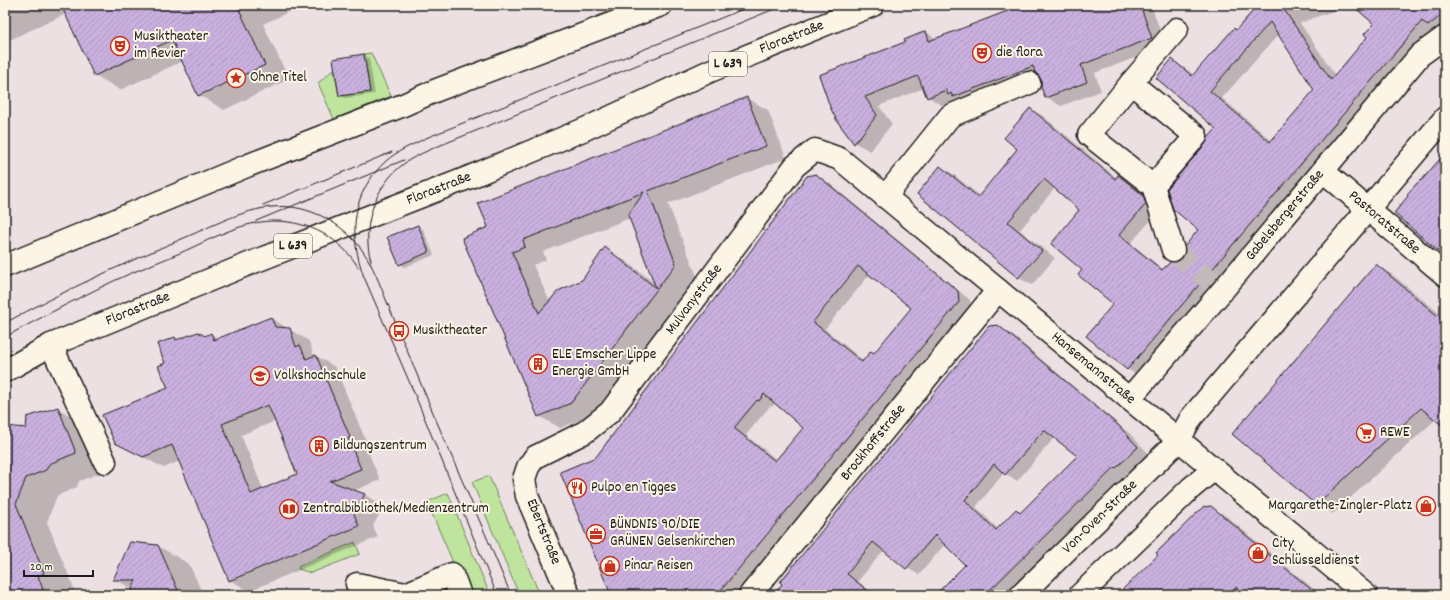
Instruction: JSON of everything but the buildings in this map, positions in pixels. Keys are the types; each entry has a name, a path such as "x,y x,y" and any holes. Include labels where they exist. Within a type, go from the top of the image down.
{"street":[{"path":"5,266 249,165 401,106 437,90 661,5"},
{"name":"Florastraße","path":"5,371 51,346 251,262 470,177 585,129 710,72 873,5"},
{"path":"1174,250 1153,186 1089,135 1177,29"},
{"name":"Gabelsbergerstraße","path":"1129,399 1217,287 1323,171 1420,55 1445,37"},
{"path":"886,197 950,116 1028,83"},
{"path":"1131,83 1196,136 1153,186"},
{"path":"1179,440 1191,418 1445,118"},
{"name":"Hansemannstraße","path":"815,150 840,159 1366,595"},
{"name":"Mulvanystraße","path":"528,467 535,457 585,432 610,412 795,166 815,150"},
{"name":"Pastoratstraße","path":"1323,171 1445,275"},
{"name":"Brockhoffstraße","path":"750,595 998,290"},
{"path":"51,346 104,462"},
{"name":"Von-Oven-Straße","path":"1021,595 1179,440"},
{"name":"Ebertstraße","path":"528,467 524,479 527,496 569,595"},
{"path":"1080,595 1191,488 1214,469"},
{"path":"357,584 404,594 456,584"}],"green space":[{"path":"371,53 391,96 334,119 318,83 334,69 339,96 370,92 364,54"},
{"path":"489,476 540,595 519,595 472,482"},
{"path":"448,493 490,595 467,595 427,502"},
{"path":"355,542 360,554 311,573 298,569 299,566"}],"tunnel":[{"path":"1173,250 1213,283"}],"tram line":[{"path":"497,595 415,395 364,277 356,246 355,231 359,201 365,187 374,174 390,157 426,138 753,5"},
{"path":"371,261 368,247 368,232 374,204 389,178 411,159 422,153 784,5"},
{"path":"263,205 392,152"},
{"path":"256,221 404,160"},
{"path":"5,323 93,278 223,221 250,211 263,208 291,207 311,212 331,221 348,234 362,250 373,269 511,595"},
{"path":"5,337 82,296 129,274 239,227 252,224 277,221 289,222 312,228 333,240 343,248 358,267"}],"place":[{"name":"Musiktheater im Revier","path":"120,46"},
{"name":"die flora","path":"982,53"},
{"name":"Ohne Titel","path":"236,78"},
{"name":"Musiktheater","path":"399,331"},
{"name":"ELE Emscher Lippe Energie GmbH","path":"538,364"},
{"name":"Volkshochschule","path":"260,376"},
{"name":"REWE","path":"1366,433"},
{"name":"Bildungszentrum","path":"319,446"},
{"name":"Pulpo en Tigges","path":"577,488"},
{"name":"Margarethe-Zingler-Platz","path":"1426,506"},
{"name":"Zentralbibliothek/Medienzentrum","path":"289,509"},
{"name":"BÜNDNIS 90/DIE GRÜNEN Gelsenkirchen","path":"596,534"},
{"name":"City Schlüsseldienst","path":"1258,553"},
{"name":"Pinar Reisen","path":"610,566"}]}
